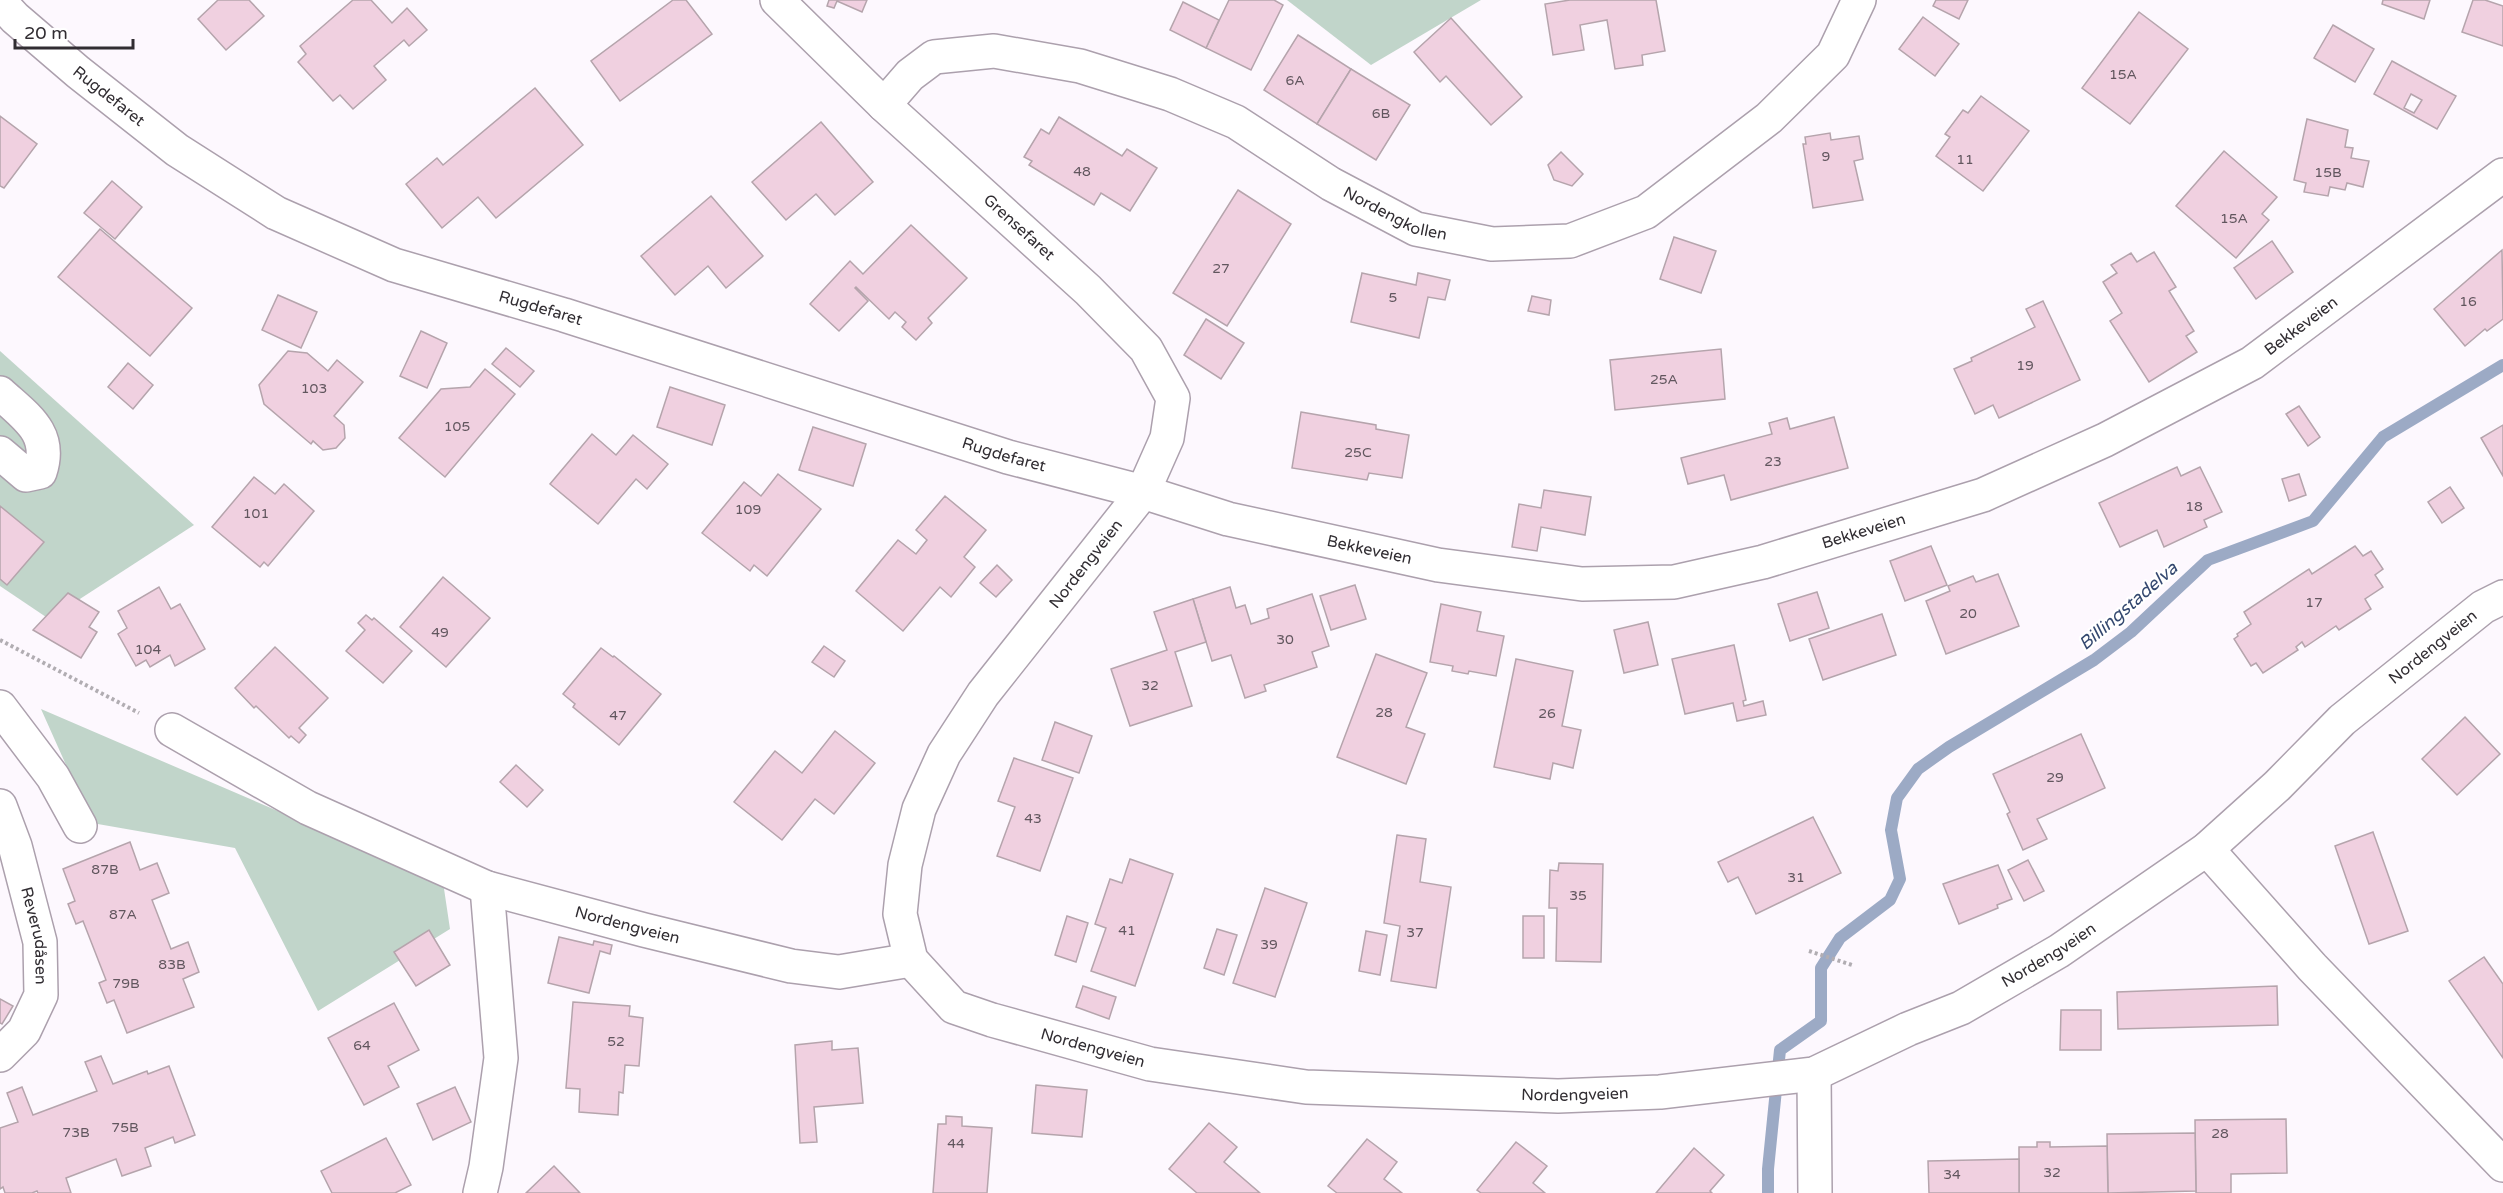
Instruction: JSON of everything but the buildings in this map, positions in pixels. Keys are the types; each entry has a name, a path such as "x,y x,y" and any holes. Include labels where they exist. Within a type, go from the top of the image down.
{"street":[{"name":"Grensefaret","path":"777,0 884,105 1088,290 1146,349 1173,398 1167,438 1143,492"},
{"name":"Nordengkollen","path":"884,105 910,75 934,57 994,51 1080,66 1170,94 1236,122 1331,184 1416,229 1492,244 1570,241 1646,212 1769,118 1833,55 1859,0"},
{"name":"Rugdefaret","path":"0,2 15,18 78,72 177,150 276,213 394,265 564,315 1008,457 1143,492"},
{"name":"Bekkeveien","path":"1143,492 1228,519 1438,565 1582,584 1674,582 1763,562 1983,495 2105,441 2252,363 2503,175"},
{"path":"0,393 37,427 45,455 40,472 26,475 0,453"},
{"name":"Nordengveien","path":"1143,492 983,694 944,754 919,809 905,865 900,914 911,960 954,1007 992,1020 1150,1064 1306,1087 1558,1096 1660,1092 1814,1074 1908,1029 1961,1008 2059,951 2207,849 2277,786 2342,720 2484,608 2503,597"},
{"path":"0,707 53,777 80,826"},
{"name":"Nordengveien","path":"172,730 308,808 488,888 791,966 839,972 911,960"},
{"name":"Reverudåsen","path":"0,806 15,846 40,942 41,994 24,1031 0,1055"},
{"path":"2207,849 2312,967 2503,1165"},
{"path":"480,1193 486,1167 501,1058 488,888"},
{"path":"1814,1074 1815,1193"}],"path":[{"path":"0,640 172,730"},
{"path":"1809,951 1852,965"}],"green space":[{"path":"1287,0 1481,0 1371,65"},
{"path":"0,351 194,525 49,619 0,586"},
{"path":"41,709 443,882 450,929 318,1011 235,848 92,823"}],"waterway":[{"name":"Billingstadelva","path":"1768,1193 1768,1169 1780,1050 1821,1021 1821,968 1840,938 1890,900 1900,879 1891,830 1897,798 1918,769 1949,747 2094,660 2131,632 2208,560 2313,521 2383,437 2503,365"}]}
